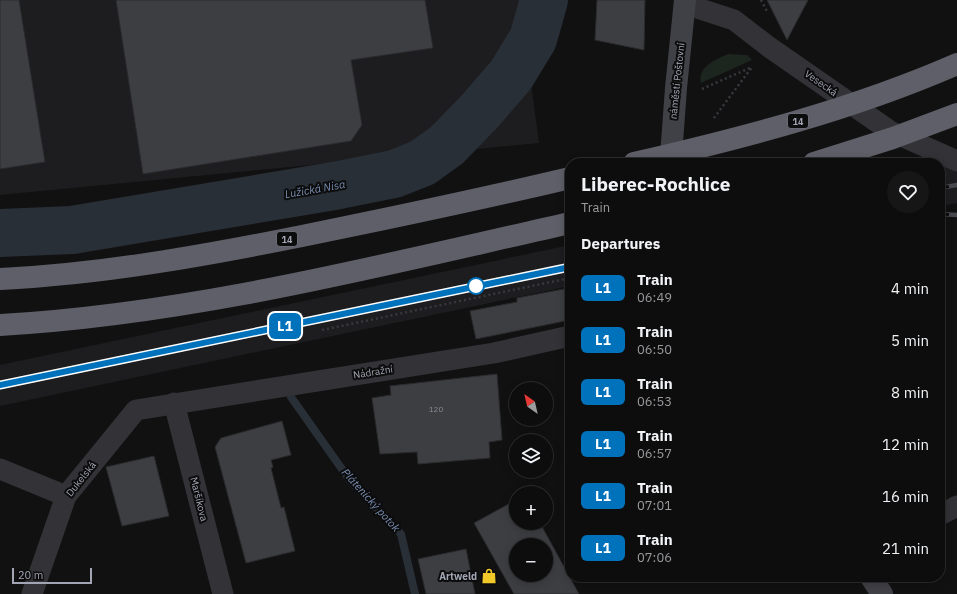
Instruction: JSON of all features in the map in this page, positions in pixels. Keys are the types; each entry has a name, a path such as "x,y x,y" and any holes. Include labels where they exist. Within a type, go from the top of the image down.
{"highway":[{"name":"14","path":"653,158 808,118 931,76 957,64"},
{"path":"830,158 893,138 957,114"},
{"name":"14","path":"0,279 48,277 135,266 231,250 344,228 565,179"},
{"path":"0,325 137,312 339,275 565,224"}],"street":[{"name":"Vesecká","path":"685,2 734,20 769,47 890,131 957,161"},
{"name":"náměstí Poštovní","path":"671,158 676,88 685,2"},
{"name":"Nádražní","path":"174,403 494,353 565,337"},
{"name":"Dukelská","path":"32,594 66,496 136,410 174,403"},
{"name":"Maršíkova","path":"174,403 223,594"},
{"path":"0,469 66,496"},
{"path":"945,512 957,506"},
{"path":"874,582 882,594"}],"path":[{"path":"702,92 702,88 752,67 710,124"},
{"path":"322,330 565,279"}],"shaded area":[{"path":"0,0 520,0 539,143 0,195"},
{"path":"728,54 747,55 752,60 701,83 702,72 708,64"},
{"path":"957,162 957,203 945,205 945,165"},
{"path":"565,246 565,287 0,406 0,365"}],"building":[{"path":"0,0 19,0 45,162 0,169"},
{"path":"116,0 425,0 433,48 351,60 362,125 351,141 143,174"},
{"path":"597,0 645,0 644,50 595,40"},
{"path":"767,0 808,0 787,40"},
{"path":"564,289 565,321 476,339 470,311 517,302 517,298"},
{"path":"497,374 502,440 489,442 490,458 418,464 417,452 380,454 372,398 391,395 390,386"},
{"path":"282,421 291,455 271,460 273,467 271,468 281,508 284,507 295,551 246,563 215,447 221,438"},
{"path":"154,456 169,516 122,526 106,467"},
{"path":"509,504 509,530 544,530 548,538 509,538 509,582 553,582 553,547 565,569 565,582 572,582 579,594 514,594 474,523"},
{"path":"466,549 475,594 426,594 418,559"}],"waterway":[{"name":"Lužická Nisa","path":"0,233 72,230 334,186 394,174 422,163 447,145 480,111 511,75 533,39 544,0"},
{"name":"Plátenický potok","path":"291,397 349,479 401,534 415,594"}],"railway":[{"path":"945,187 957,185"},
{"path":"945,214 957,215"},
{"path":"0,385 565,268"}],"train":[{"name":"L1","path":"0,385 565,268"}],"place":[{"name":"Artweld","path":"489,576"}]}
